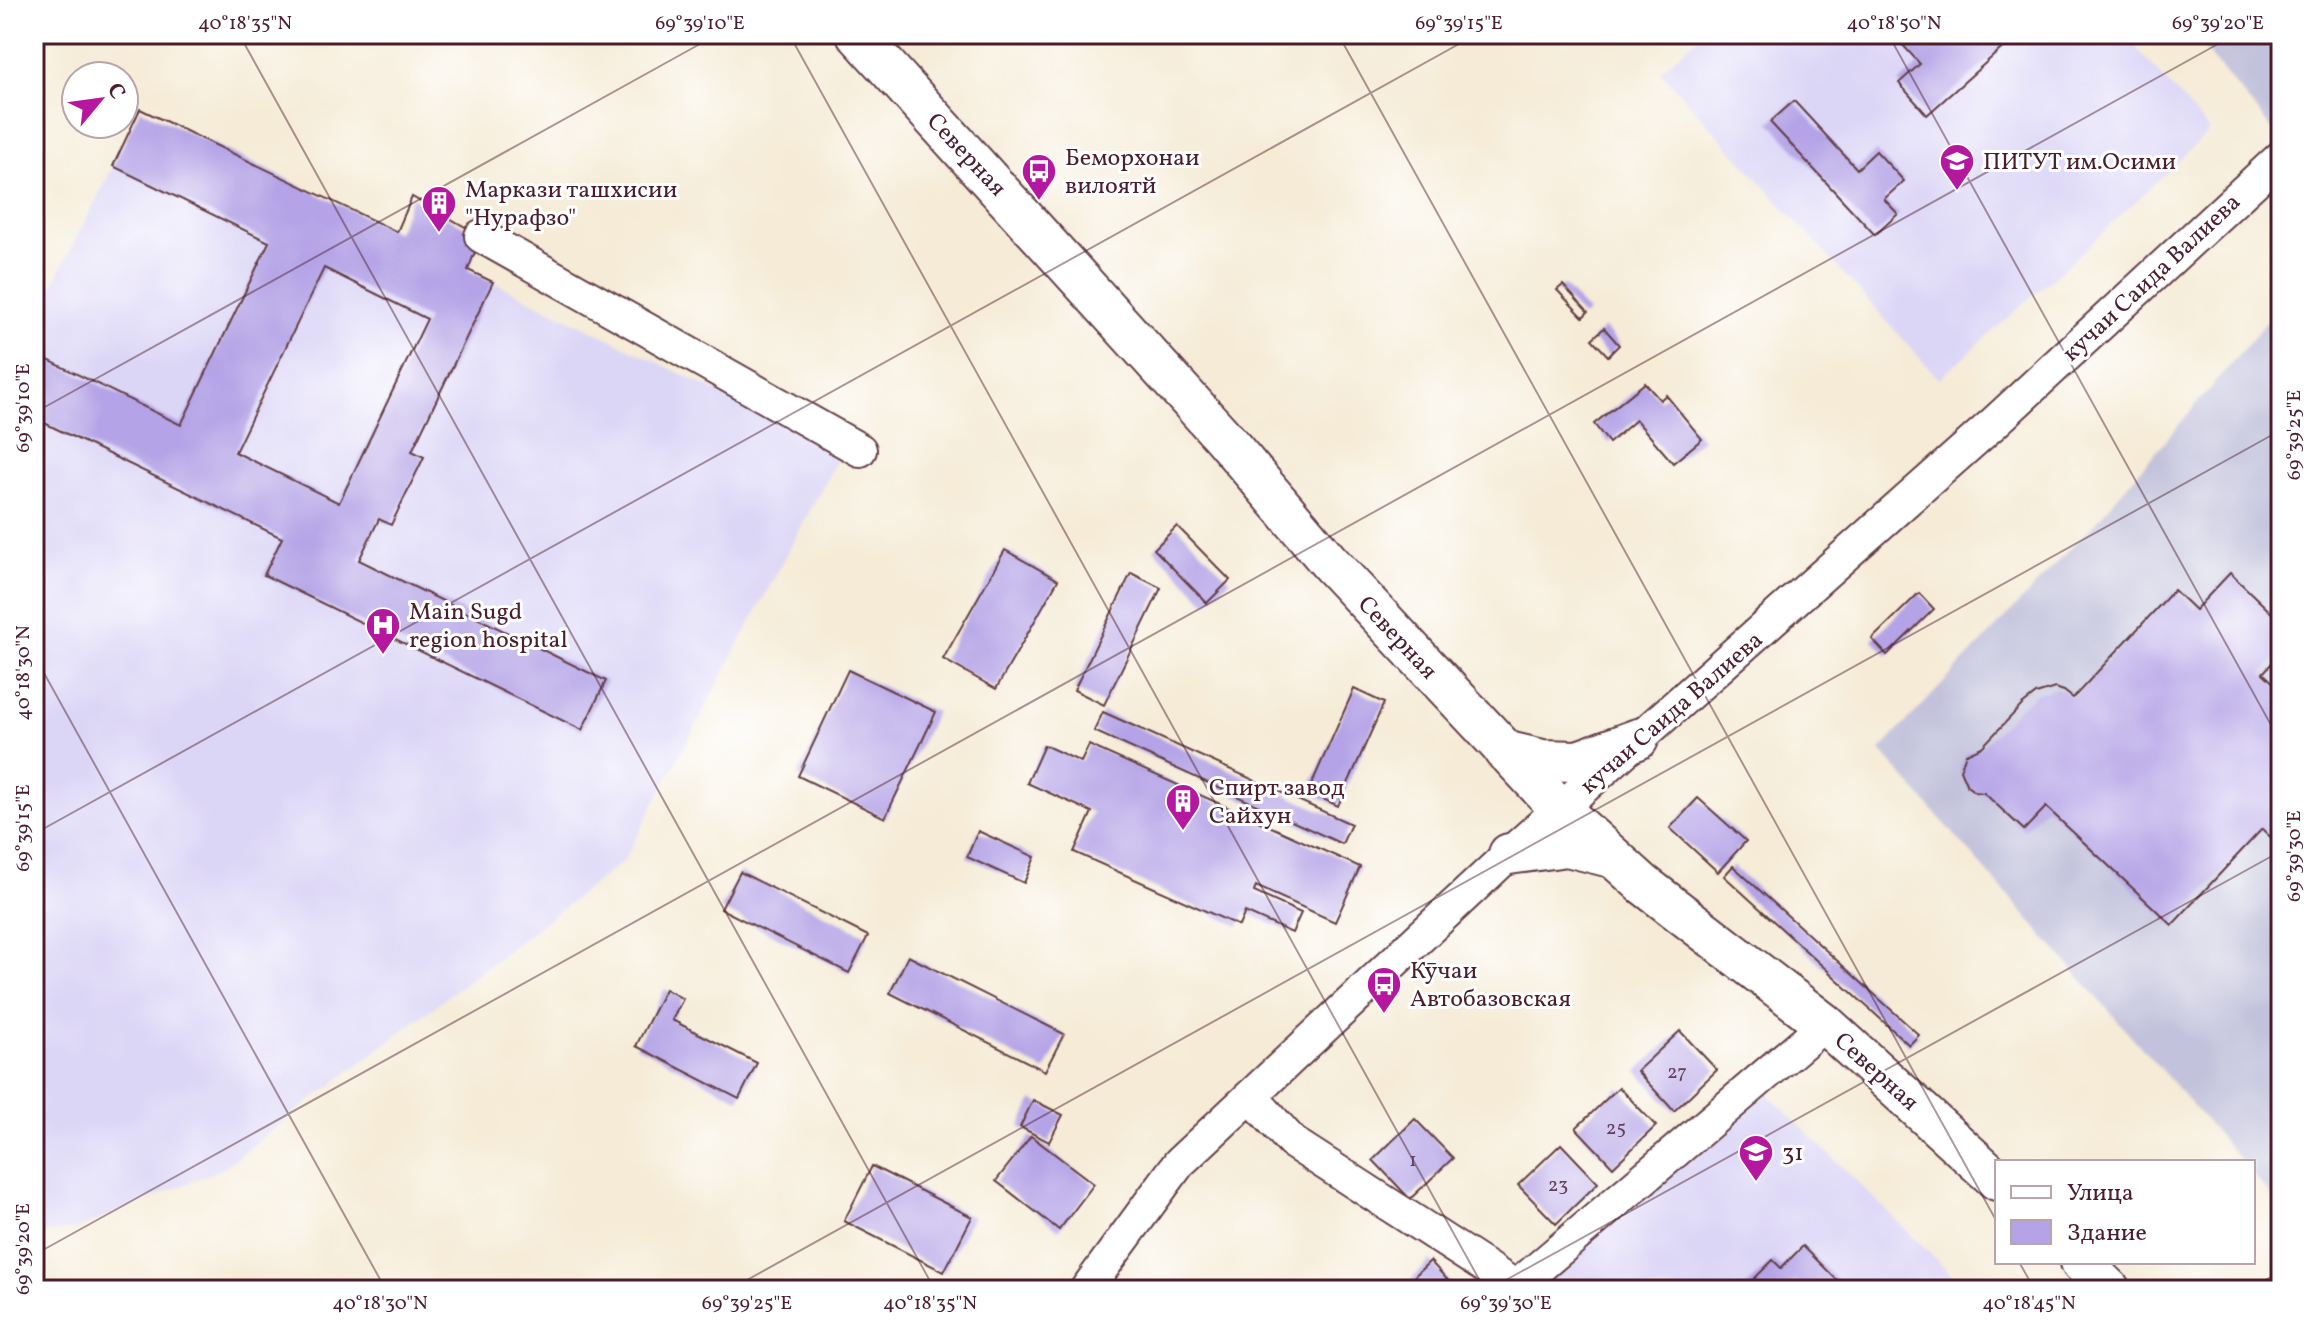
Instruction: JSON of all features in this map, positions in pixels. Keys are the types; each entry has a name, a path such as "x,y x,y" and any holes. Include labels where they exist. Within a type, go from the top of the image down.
{"main road":[{"name":"Северная","path":"857,34 1223,437 1330,563 1560,809 1613,858 1825,1024 1995,1178"},
{"path":"1504,751 1542,760 1578,761 1638,739"},
{"path":"1509,854 1567,846 1613,858"},
{"path":"2083,1264 2110,1290"}],"street":[{"name":"кучаи Саида Валиева","path":"1086,1290 1179,1163 1509,854 1995,422 2281,157"},
{"path":"481,236 860,450"},
{"path":"1251,1096 1292,1142 1505,1286 1825,1024"}],"shaded area":[{"name":"ПИТУТ им.Осими","path":"1701,34 2124,34 2210,131 2081,253 1939,379 1660,71"},
{"path":"2192,34 2281,34 2281,140"},
{"name":"Main Sugd region hospital","path":"113,166 397,232 481,236 469,270 841,452 624,861 222,1169 77,1229 34,1235 34,322"},
{"path":"2281,305 2281,1207 2255,1177 2255,1160 2240,1160 1880,750 2095,523"},
{"name":"31","path":"1762,1088 1967,1290 1568,1290 1548,1277"}],"building":[{"path":"1893,34 1941,34 1947,41 1955,34 2018,34 1927,115 1899,83 1920,64"},
{"path":"1794,101 1857,169 1876,151 1904,181 1884,199 1898,214 1875,235 1770,122"},
{"path":"140,109 397,232 412,197 481,236 468,270 493,282 412,451 424,457 391,525 379,519 359,560 606,681 582,730 264,575 282,538 34,418 34,353 181,425 269,242 113,166 125,140 140,140","holes":["324,268 427,319 339,503 235,452"]},
{"path":"1563,285 1588,312 1583,317 1557,290"},
{"path":"1604,328 1619,345 1608,356 1592,339"},
{"path":"1645,383 1660,400 1666,395 1702,439 1673,463 1636,420 1609,443 1594,424"},
{"path":"1177,526 1230,580 1207,603 1154,549"},
{"path":"1005,550 1058,580 996,689 943,659"},
{"path":"1131,573 1161,588 1104,705 1074,690"},
{"path":"2230,573 2281,622 2281,653 2263,673 2281,690 2281,847 2262,829 2172,925 2046,807 2024,830 1984,793 1975,792 1967,786 1960,770 1966,754 1982,747 2036,694 2055,688 2073,698 2174,590 2195,610"},
{"path":"1919,593 1934,609 1887,655 1872,639"},
{"path":"848,670 936,712 885,818 798,776"},
{"path":"1354,689 1384,703 1338,806 1308,792"},
{"path":"1103,712 1351,824 1342,844 1094,731"},
{"name":"Спирт завод Сайхун","path":"1044,745 1081,762 1089,745 1360,867 1335,922 1256,886 1254,892 1301,913 1292,933 1245,912 1239,926 1074,852 1092,812 1027,783"},
{"path":"1698,798 1746,841 1718,872 1670,828"},
{"path":"978,831 1035,857 1024,883 967,857"},
{"path":"1733,866 1919,1035 1909,1045 1724,876"},
{"path":"740,872 868,936 849,973 721,909"},
{"path":"908,956 1064,1034 1045,1071 890,993"},
{"path":"665,989 683,999 672,1020 757,1063 739,1099 636,1046"},
{"path":"1680,1031 1717,1070 1674,1111 1637,1071"},
{"path":"1619,1087 1656,1126 1613,1167 1576,1128"},
{"path":"1033,1100 1063,1115 1049,1142 1020,1127"},
{"path":"1415,1119 1453,1158 1410,1199 1373,1160"},
{"path":"1031,1136 1094,1184 1059,1230 996,1181"},
{"path":"1561,1144 1598,1183 1556,1224 1518,1185"},
{"path":"872,1166 972,1217 944,1272 844,1221"},
{"path":"1803,1246 1847,1290 1804,1290 1795,1281 1786,1290 1743,1290 1773,1260 1781,1268"},
{"path":"1430,1261 1457,1290 1400,1290"}],"place":[{"name":"ПИТУТ им.Осими","path":"1957,192"},
{"name":"Беморхонаи вилоятй","path":"1039,202"},
{"name":"Маркази ташхисии \"Нурафзо\"","path":"439,234"},
{"name":"Main Sugd region hospital","path":"383,656"},
{"name":"Спирт завод Сайхун","path":"1183,832"},
{"name":"Кӯчаи Автобазовская","path":"1384,1015"},
{"name":"31","path":"1756,1183"}]}
